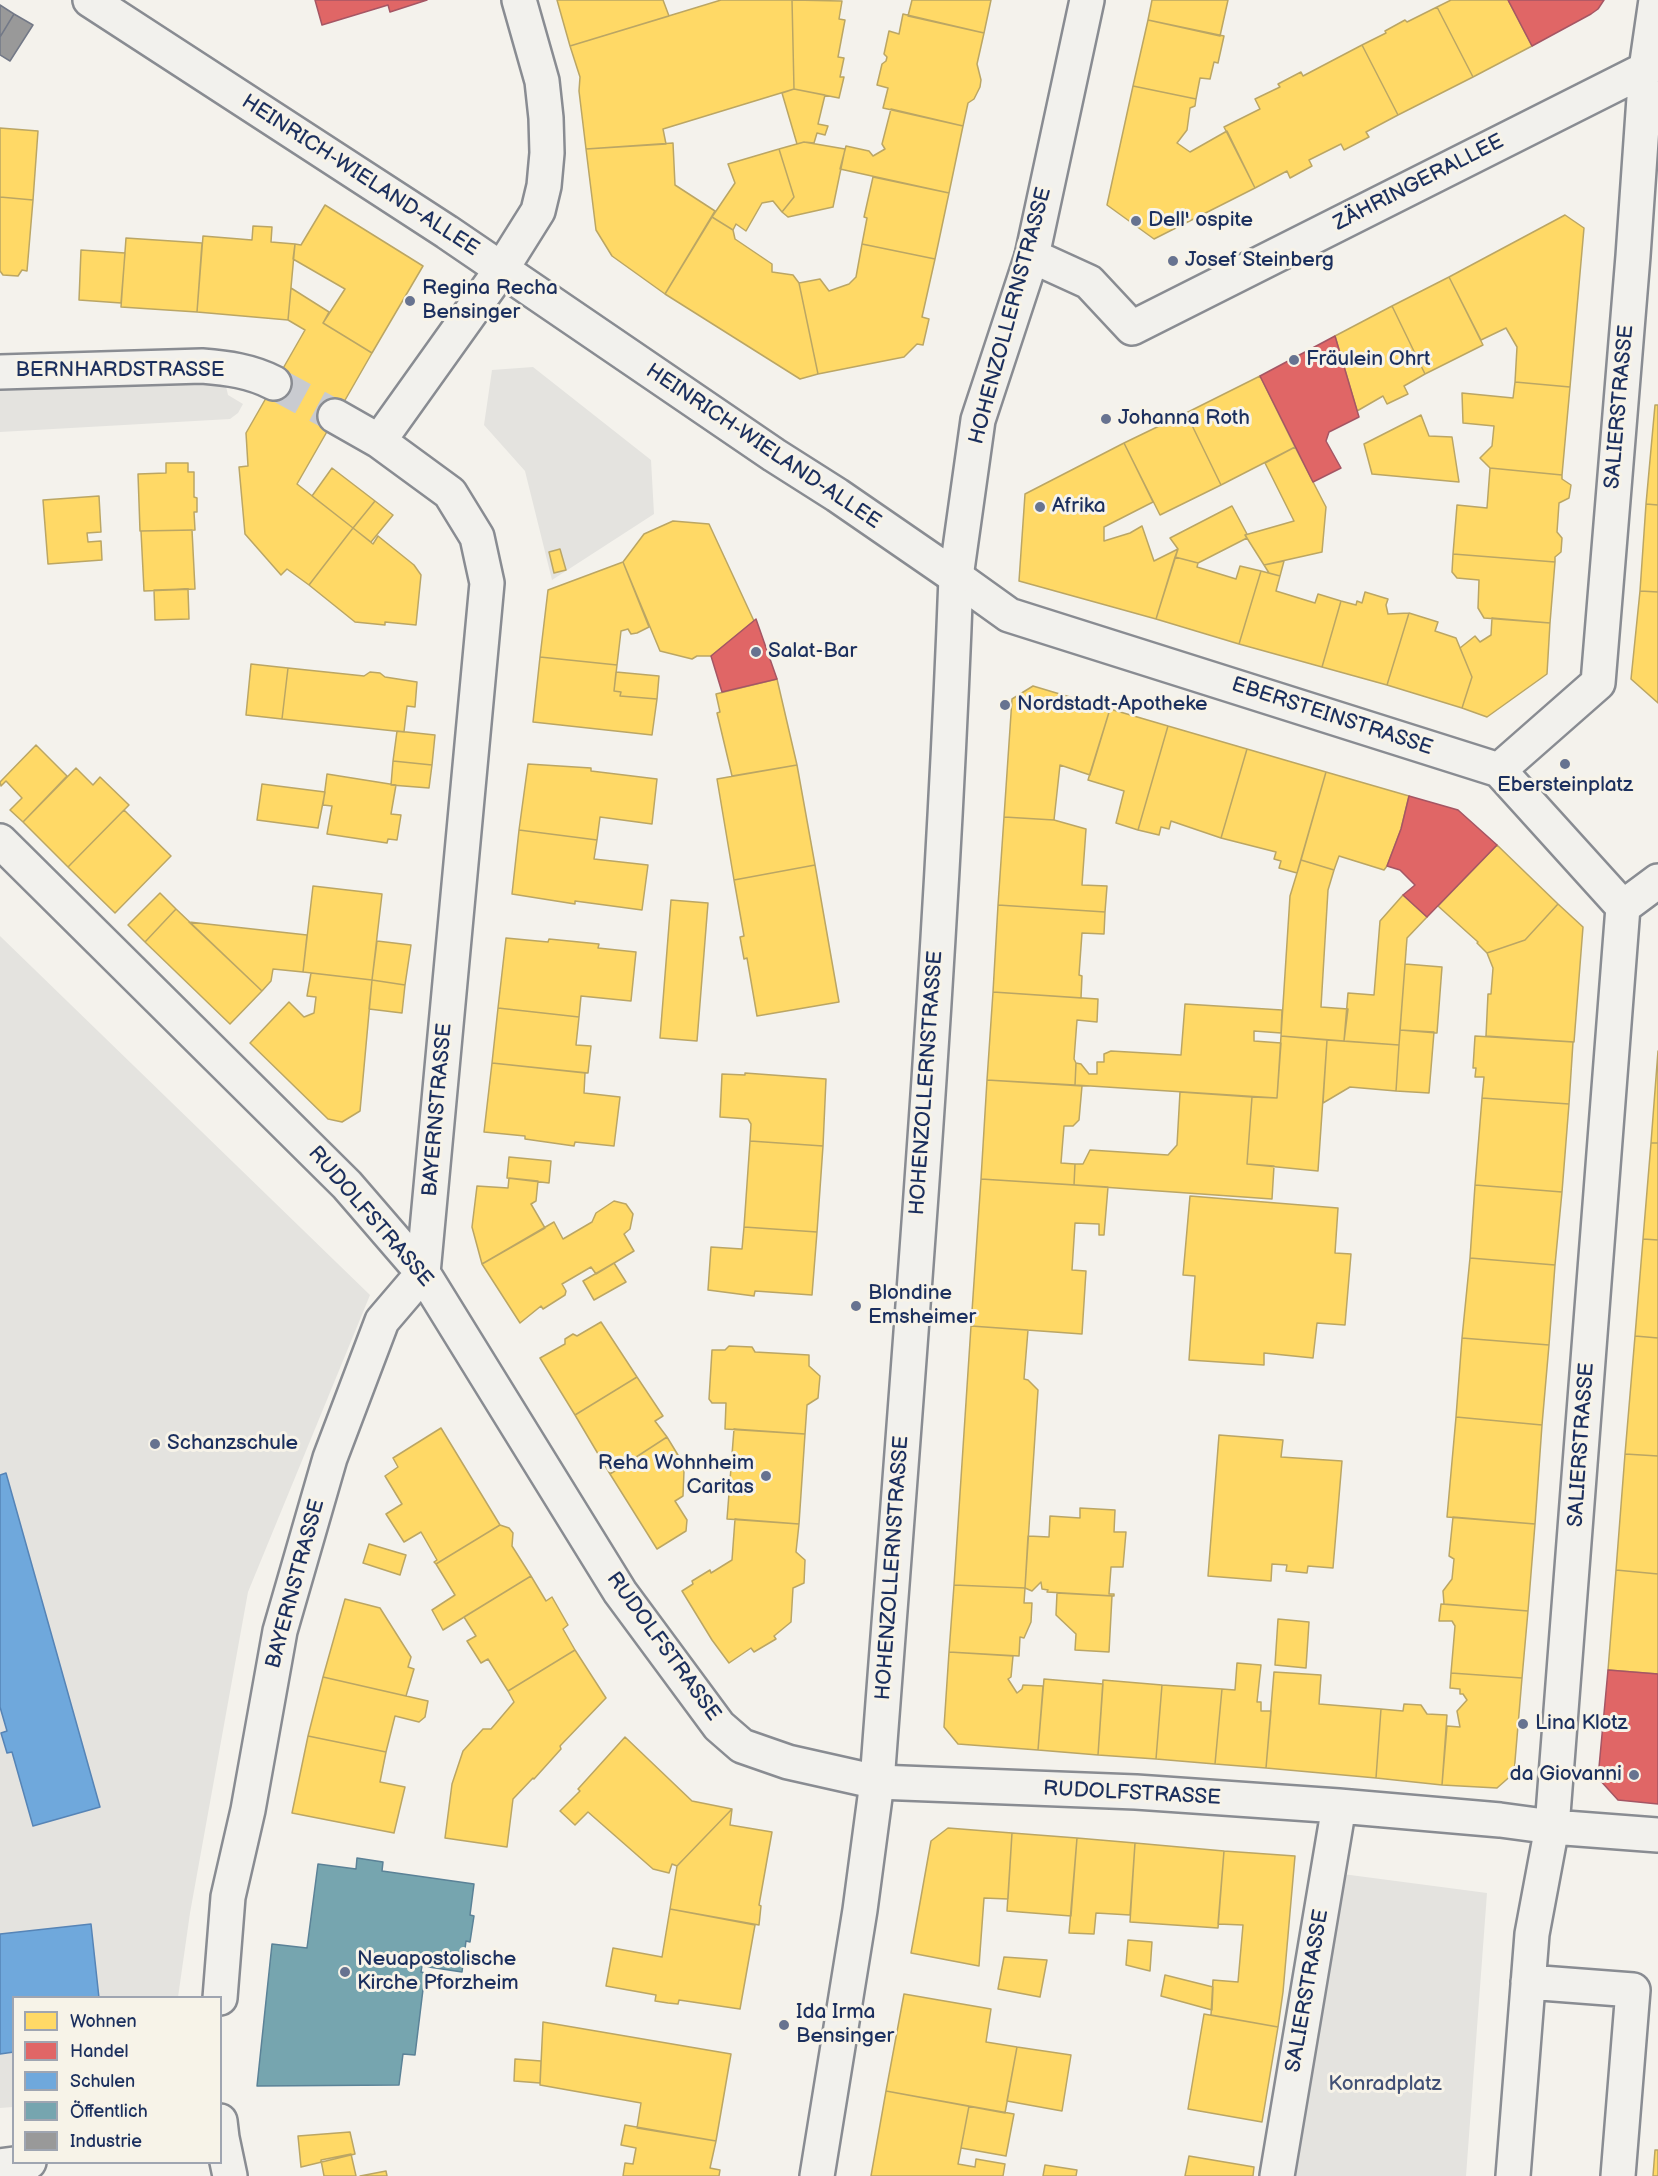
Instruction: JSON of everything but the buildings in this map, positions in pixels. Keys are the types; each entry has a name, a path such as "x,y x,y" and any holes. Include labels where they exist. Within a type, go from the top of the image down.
{"street":[{"name":"HEINRICH-WIELAND-ALLEE","path":"90,0 447,232 956,577"},
{"path":"335,416 379,441 501,270 538,211 544,186 547,153 546,118 542,81 519,0"},
{"name":"HOHENZOLLERNSTRASSE","path":"817,2176 858,1922 877,1782 932,1017 956,577 978,420 1032,256 1087,0"},
{"name":"SALIERSTRASSE","path":"1499,770 1598,683 1656,0"},
{"name":"ZÄHRINGERALLEE","path":"1032,256 1089,282 1132,328 1652,66"},
{"name":"BERNHARDSTRASSE","path":"0,372 202,366 228,368 274,383"},
{"name":"BAYERNSTRASSE","path":"220,1996 228,1897 248,1810 283,1620 330,1458 382,1321 423,1273 487,583 477,537 450,492 379,441"},
{"name":"EBERSTEINSTRASSE","path":"956,577 1009,615 1499,770"},
{"path":"1499,770 1623,907 1658,882"},
{"name":"RUDOLFSTRASSE","path":"0,841 347,1185 423,1273 620,1592 719,1726 742,1746 788,1762 877,1782 1136,1792 1339,1806 1658,1835"},
{"name":"SALIERSTRASSE","path":"1513,2176 1532,1934 1552,1827 1623,907"},
{"name":"SALIERSTRASSE","path":"1277,2176 1339,1806"},
{"path":"1528,1982 1634,1990 1618,2176"},
{"path":"222,2137 230,2176"},
{"path":"0,2166 19,2164"}],"shaded area":[{"path":"533,367 651,460 654,514 552,580 525,471 484,425 492,370"},
{"path":"225,382 228,395 243,404 238,413 230,419 0,432 0,389"},
{"name":"Schanzschule","path":"0,936 370,1295 248,1592 190,1913 178,1996 12,1996 12,2107 0,2108"},
{"name":"Konradplatz","path":"1335,1873 1487,1893 1466,2176 1281,2176"}],"tunnel":[{"path":"274,383 335,416"}],"place":[{"name":"Dell' ospite","path":"1136,221"},
{"name":"Josef Steinberg","path":"1173,261"},
{"name":"Regina Recha Bensinger","path":"410,301"},
{"name":"Fräulein Ohrt","path":"1294,360"},
{"name":"Johanna Roth","path":"1106,419"},
{"name":"Afrika","path":"1040,507"},
{"name":"Salat-Bar","path":"756,652"},
{"name":"Nordstadt-Apotheke","path":"1005,705"},
{"name":"Ebersteinplatz","path":"1565,764"},
{"name":"Blondine Emsheimer","path":"856,1306"},
{"name":"Schanzschule","path":"155,1444"},
{"name":"Reha Wohnheim Caritas","path":"766,1476"},
{"name":"Lina Klotz","path":"1523,1724"},
{"name":"da Giovanni","path":"1634,1775"},
{"name":"Neuapostolische Kirche Pforzheim","path":"345,1972"},
{"name":"Ida Irma Bensinger","path":"784,2025"}]}
